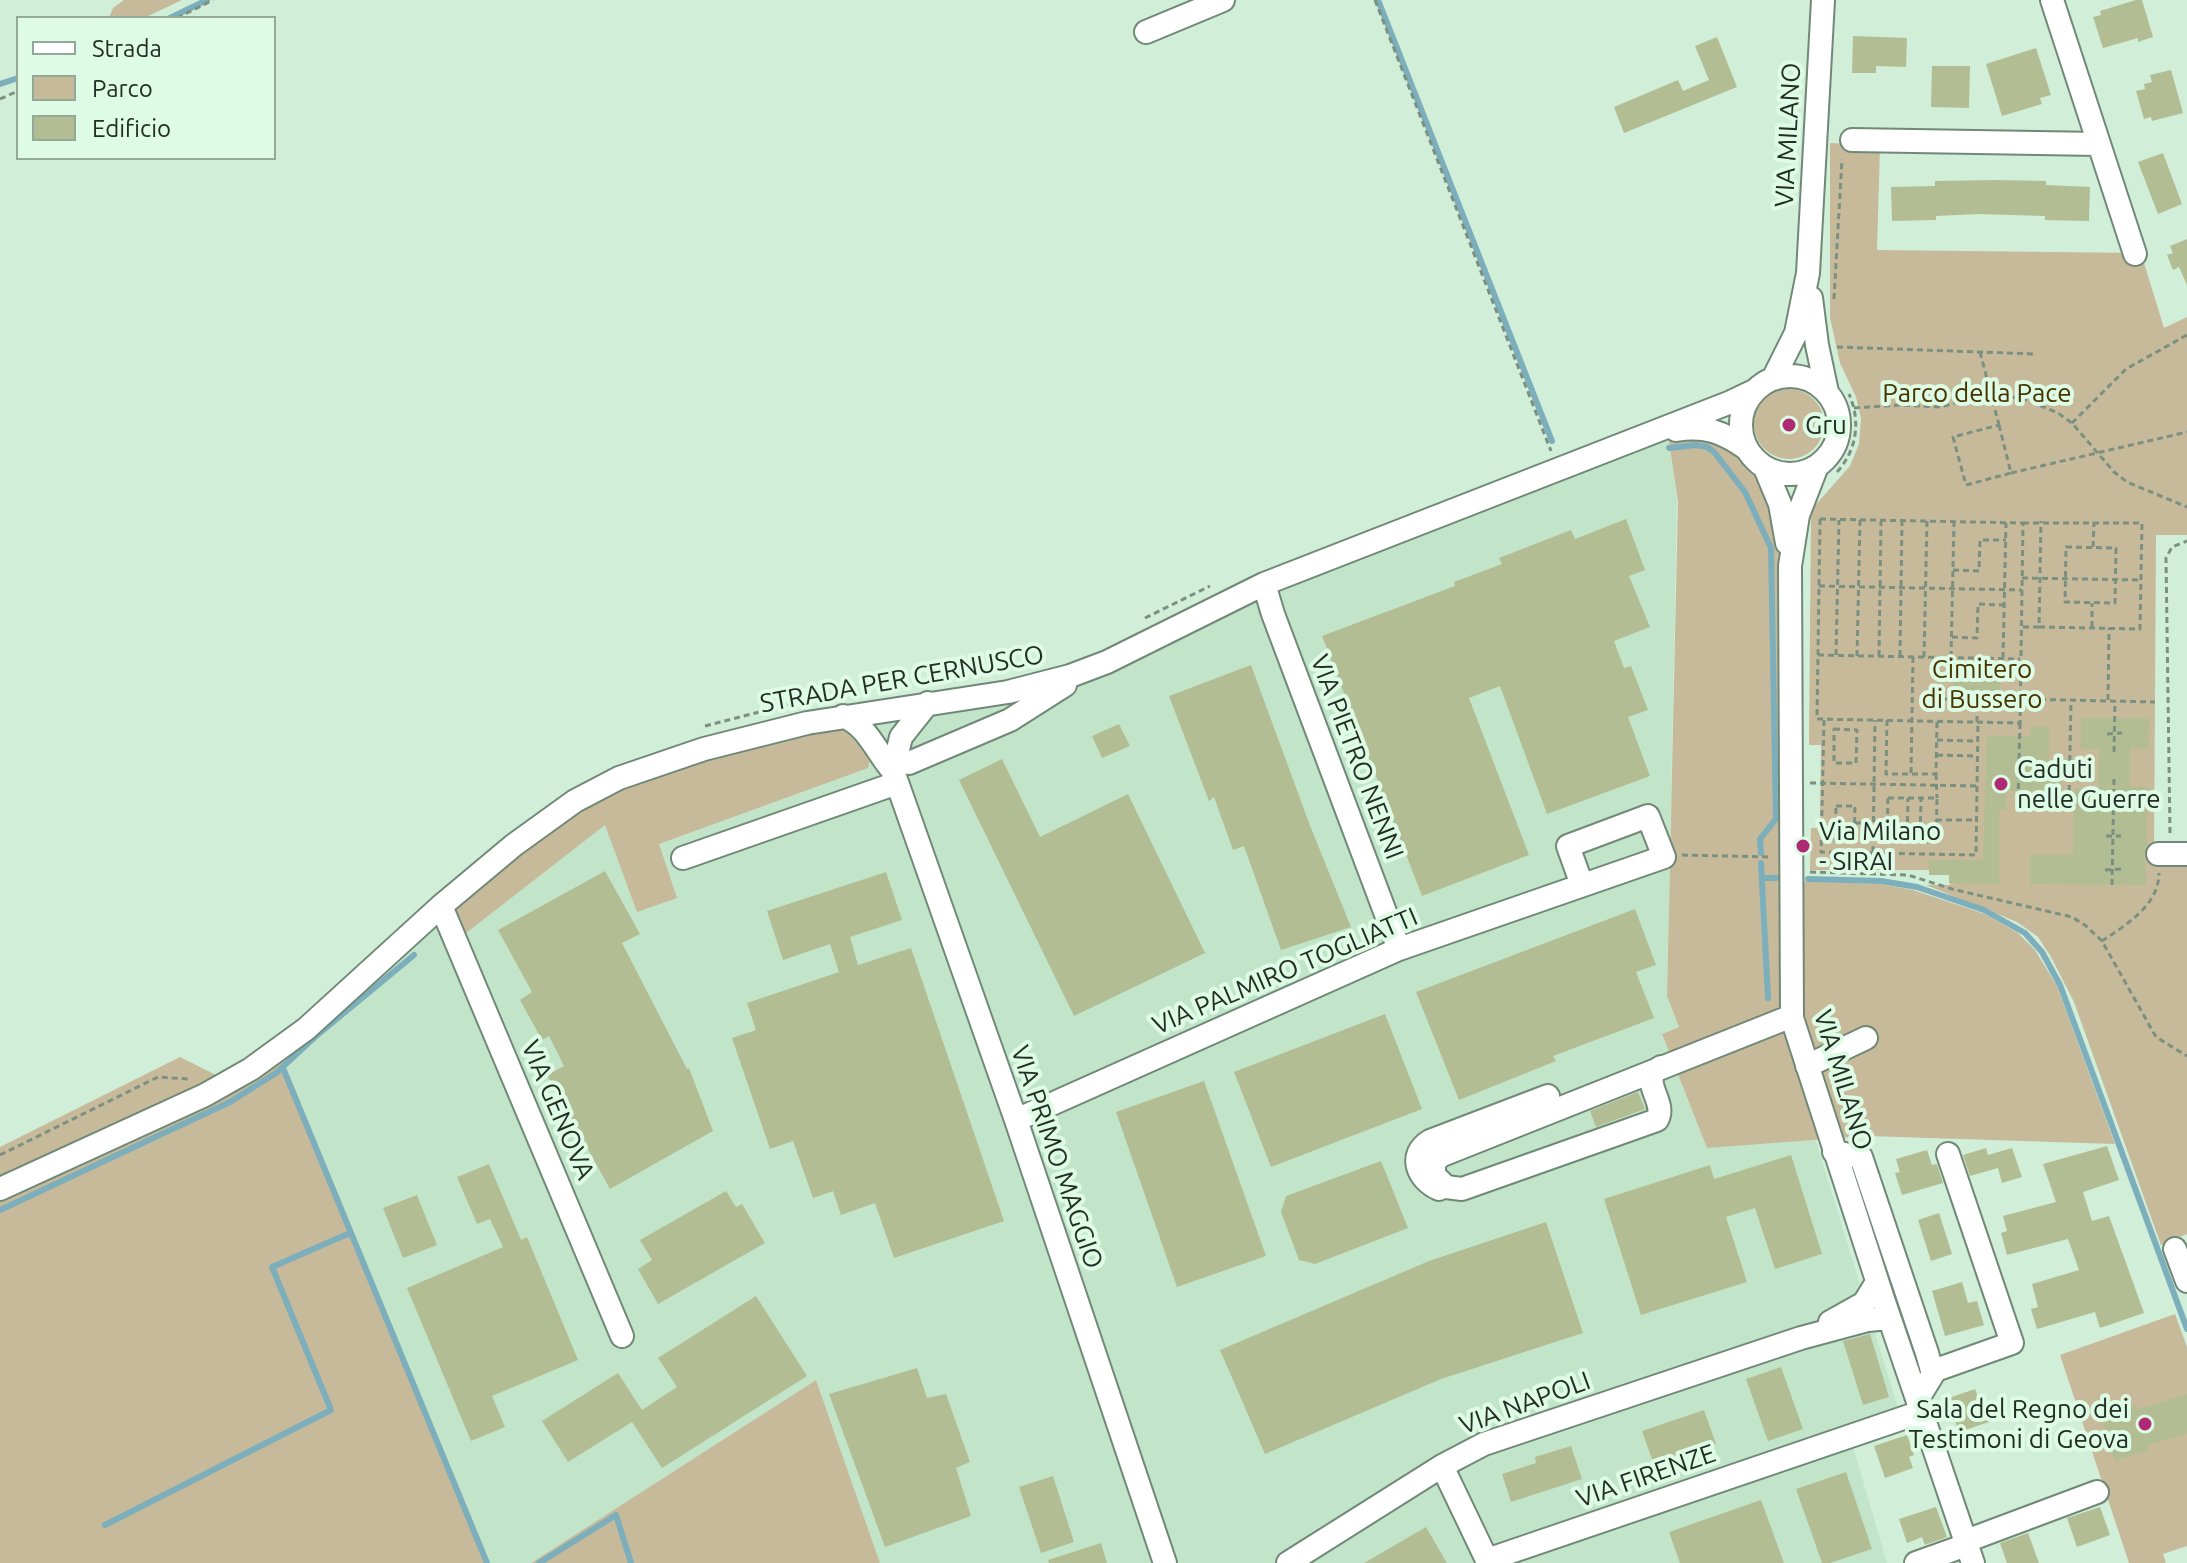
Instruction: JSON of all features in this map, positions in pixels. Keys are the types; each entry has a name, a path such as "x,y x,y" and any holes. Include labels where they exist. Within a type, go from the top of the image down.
{"street":[{"path":"1146,32 1223,0"},
{"name":"VIA MILANO","path":"1823,0 1808,273 1796,333 1764,385 1746,402 1741,419 1741,433 1747,449 1765,468 1782,508 1790,566 1792,1016 1877,1282 1973,1563"},
{"path":"2052,0 2135,254"},
{"path":"1847,147 2099,144"},
{"name":"VIA MILANO","path":"1790,566 1798,515 1825,471 1839,432 1836,390 1814,330 1808,273"},
{"path":"1764,385 1787,376 1802,377 1836,390"},
{"name":"STRADA PER CERNUSCO","path":"0,1189 234,1080 306,1029 441,906 533,831 575,801 619,778 716,745 843,716 1016,690 1088,669 1264,584 1764,385"},
{"name":"STRADA PER CERNUSCO","path":"1643,435 1704,428 1723,434 1747,449"},
{"path":"1765,468 1791,474 1825,471"},
{"name":"VIA PIETRO NENNI","path":"1264,584 1278,629 1399,949"},
{"path":"683,858 900,772 1010,720 1088,669"},
{"path":"901,737 928,703"},
{"path":"876,748 874,719 882,709 895,721 901,737 900,772"},
{"name":"VIA PRIMO MAGGIO","path":"843,716 864,729 876,748 900,772 1165,1563"},
{"path":"1582,885 1568,846 1648,816 1663,854"},
{"name":"VIA PALMIRO TOGLIATTI","path":"1016,1120 1399,949 1664,857 1663,854"},
{"path":"2158,854 2187,854"},
{"name":"VIA GENOVA","path":"441,906 622,1336"},
{"path":"1658,1068 1623,1068 1424,1145 1418,1153 1416,1164 1425,1180 1444,1191 1462,1189 1657,1120 1661,1112 1650,1078 1654,1071 1792,1016"},
{"path":"1807,1066 1866,1038"},
{"path":"1834,1152 1861,1157 1933,1371"},
{"path":"1919,1404 1933,1371 2012,1343 1948,1154"},
{"path":"2175,1249 2187,1281"},
{"name":"VIA NAPOLI","path":"1801,1338 1864,1303 1877,1282"},
{"name":"VIA NAPOLI","path":"1288,1563 1442,1466 1484,1444 1801,1338 1871,1319 1889,1318"},
{"name":"VIA FIRENZE","path":"1442,1466 1487,1560 1919,1404"},
{"path":"1916,1563 2097,1492"}],"path":[{"path":"181,16 213,0"},
{"path":"1375,0 1551,451"},
{"path":"1833,308 1847,147"},
{"path":"2072,423 2126,369 2187,335"},
{"path":"1830,346 2036,354"},
{"path":"1839,347 1839,358"},
{"path":"1980,352 2011,473"},
{"path":"1825,471 1845,463 1853,447 1856,430 1854,408 1836,390"},
{"path":"1854,408 1900,405 1941,407 1990,393 2037,404 2072,423 2096,453 2127,482 2187,507"},
{"path":"1999,425 1953,437 1966,485 2187,432"},
{"path":"2020,723 1817,719 1820,519 2142,523 2140,629 2021,627"},
{"path":"1836,655 1839,520"},
{"path":"1857,656 1860,520"},
{"path":"1879,656 1881,521"},
{"path":"1900,656 1902,521"},
{"path":"1924,657 1927,521"},
{"path":"2039,627 2041,521"},
{"path":"1951,657 1954,522"},
{"path":"2093,548 2094,522"},
{"path":"2003,658 2006,523"},
{"path":"2023,523 2018,801 2069,802 2071,700"},
{"path":"1953,570 1979,571 1980,540 2006,540"},
{"path":"2102,941 2132,919 2155,894 2159,879 2158,854 2170,854 2166,558 2172,547 2187,541"},
{"path":"2066,547 2093,548 2116,548 2115,603 2065,602 2066,547"},
{"path":"2022,578 2141,580"},
{"path":"1819,586 2022,590"},
{"path":"2092,603 2092,628"},
{"path":"1952,637 1977,638 1978,604 2005,605"},
{"path":"2108,701 2109,628"},
{"path":"1818,655 2020,659"},
{"path":"1911,774 1913,657"},
{"path":"1943,699 1999,699"},
{"path":"1824,719 1821,852 1976,855 1977,699"},
{"path":"2020,699 2155,702"},
{"path":"2114,752 2115,701"},
{"path":"1823,763 1856,763 1856,720"},
{"path":"1873,853 1875,720"},
{"path":"1887,720 1886,774 1936,774"},
{"path":"1936,854 1937,721"},
{"path":"1834,763 1834,729 1857,730"},
{"path":"2107,734 2122,733"},
{"path":"1937,740 1978,741"},
{"path":"1937,755 1978,756"},
{"path":"2112,885 2114,778"},
{"path":"1790,782 1977,786"},
{"path":"1936,842 1887,842 1888,798 1937,798"},
{"path":"1907,842 1908,798"},
{"path":"1920,842 1921,798"},
{"path":"2107,803 2121,803"},
{"path":"1854,841 1835,841 1836,806 1855,806 1854,853"},
{"path":"1936,820 1977,820"},
{"path":"1855,823 1874,823"},
{"path":"2106,836 2121,836"},
{"path":"1891,842 1891,853"},
{"path":"1663,854 1778,858 1779,871 1883,872 1919,877 1952,889 2064,914 2086,926 2102,941 2153,1034 2187,1056"},
{"path":"2105,870 2121,869"},
{"path":"0,1155 158,1077 189,1079 205,1095"}],"shaded area":[{"path":"1667,430 1677,499 1667,996 1679,1027 1662,1034 1707,1148 1815,1138 1898,1408 1847,1426 1887,1563 880,1563 816,1380 531,1563 487,1563 280,1053 529,833 621,780 1053,682 1267,582"}],"green space":[{"path":"124,0 182,0 148,16 110,16 113,8"},
{"path":"1830,143 1880,146 1877,250 2141,253 2164,328 2187,317 2187,535 2156,535 2154,858 2187,854 2187,1234 2161,1245 2074,1002 2038,937 2017,922 1926,885 1950,885 1949,875 1929,875 1929,870 1810,870 1811,828 1820,828 1821,745 1809,745 1811,510 1850,466 1859,444 1861,418 1856,397 1840,363 1830,318"},
{"path":"1789,389 1814,399 1824,424 1814,449 1789,459 1764,449 1754,424 1764,399"},
{"path":"1668,435 1718,437 1759,478 1778,525 1787,881 1880,884 1913,890 1985,914 2018,933 2035,950 2057,986 2115,1144 1867,1136 1707,1148 1662,1034 1679,1027 1667,996 1678,502"},
{"path":"841,717 873,745 868,768 659,844 677,898 637,912 605,825 457,940 443,908 601,788"},
{"path":"280,1053 487,1563 0,1563 0,1202 206,1107"},
{"path":"180,1057 230,1082 0,1189 0,1147"},
{"path":"2175,1314 2187,1347 2187,1546 2163,1554 2166,1563 2129,1563 2060,1355"},
{"path":"816,1380 880,1563 531,1563"}],"building":[{"path":"2142,0 2153,37 2103,48 2093,17 2101,15 2100,11"},
{"path":"1853,36 1907,38 1906,67 1876,66 1876,73 1852,73"},
{"path":"1717,37 1737,87 1624,133 1614,107 1678,80 1683,91 1709,80 1695,46"},
{"path":"2036,48 2051,95 2040,98 2042,104 2002,116 1986,64"},
{"path":"1932,66 1970,66 1969,108 1931,107"},
{"path":"2171,70 2183,113 2152,121 2151,117 2144,119 2136,91 2145,89 2144,84 2152,82 2150,75"},
{"path":"2163,153 2182,204 2158,214 2138,162"},
{"path":"1935,181 2046,181 2046,185 2090,187 2089,221 1979,214 1936,216 1936,220 1892,221 1891,187 1935,186"},
{"path":"2187,239 2187,285 2179,267 2173,270 2167,255 2173,253 2170,246"},
{"path":"1626,519 1645,570 1629,576 1650,627 1614,641 1624,668 1631,666 1648,710 1628,717 1650,776 1547,814 1500,686 1469,698 1529,855 1422,896 1322,636 1455,586 1454,582 1502,564 1499,558 1571,530 1575,539"},
{"path":"1251,665 1351,927 1281,950 1244,846 1233,850 1214,797 1209,801 1169,696"},
{"path":"1954,673 2000,673 2000,696 1954,696"},
{"path":"2081,718 2149,718 2148,749 2130,748 2130,787 2147,787 2147,846 2144,853 2147,885 2030,884 2030,855 2073,855 2074,788 2098,788 2099,749 2081,749"},
{"path":"1119,724 1130,746 1102,758 1092,736"},
{"path":"2030,727 2049,727 2049,771 2062,771 2062,791 2006,791 2006,810 2000,810 1999,814 1999,884 1949,883 1949,875 1929,875 1929,860 1983,860 1987,736 2030,736"},
{"path":"1002,759 1040,837 1128,794 1205,953 1074,1016 959,780"},
{"path":"605,871 640,934 622,943 689,1068 713,1131 610,1189 547,1075 564,1066 549,1036 542,1040 520,1000 532,992 498,930"},
{"path":"886,872 902,920 850,937 858,965 911,948 1004,1221 894,1258 875,1203 841,1215 833,1191 813,1198 793,1141 770,1149 732,1038 756,1030 747,1003 839,972 830,944 783,960 767,911"},
{"path":"1635,909 1656,965 1636,972 1654,1018 1553,1056 1556,1061 1459,1100 1416,992"},
{"path":"1385,1014 1422,1109 1271,1167 1234,1072"},
{"path":"1204,1081 1266,1256 1177,1287 1116,1112"},
{"path":"1638,1092 1645,1109 1596,1127 1590,1111"},
{"path":"2107,1146 2119,1180 2083,1192 2092,1221 2109,1216 2144,1313 2100,1328 2095,1312 2037,1329 2031,1309 2038,1307 2032,1284 2079,1270 2068,1239 2007,1255 2001,1233 2007,1231 2003,1216 2056,1202 2043,1164"},
{"path":"1986,1148 1988,1155 2012,1148 2022,1177 2002,1183 1998,1168 1970,1176 1963,1155"},
{"path":"1927,1150 1932,1165 1937,1164 1943,1183 1902,1195 1895,1173 1900,1172 1896,1159"},
{"path":"1791,1155 1822,1254 1775,1269 1755,1208 1726,1217 1747,1282 1641,1315 1604,1199 1710,1165 1714,1179"},
{"path":"1381,1161 1408,1228 1315,1264 1299,1260 1281,1212 1286,1196"},
{"path":"489,1164 521,1240 527,1237 578,1360 492,1396 505,1427 471,1441 407,1288 503,1247 490,1219 477,1224 457,1177"},
{"path":"726,1191 736,1207 742,1204 765,1243 658,1304 638,1269 652,1260 640,1240"},
{"path":"417,1195 437,1245 403,1258 383,1208"},
{"path":"1939,1213 1952,1254 1931,1261 1918,1220"},
{"path":"1546,1222 1583,1333 1441,1379 1265,1454 1220,1350 1429,1261"},
{"path":"1962,1282 1968,1303 1977,1301 1984,1325 1945,1336 1932,1291"},
{"path":"756,1296 807,1376 662,1468 632,1422 568,1462 542,1421 618,1373 642,1410 677,1387 658,1358"},
{"path":"1870,1334 1889,1397 1863,1405 1843,1341"},
{"path":"1781,1367 1803,1429 1768,1441 1746,1379"},
{"path":"917,1368 927,1398 946,1394 970,1462 956,1468 971,1516 885,1547 829,1394"},
{"path":"1975,1389 1992,1421 1959,1432 1954,1418 1950,1420 1943,1400"},
{"name":"Sala del Regno dei Testimoni di Geova","path":"2187,1394 2187,1433 2148,1445 2149,1450 2115,1461 2101,1416 2135,1405 2137,1410"},
{"path":"1704,1410 1716,1444 1654,1465 1642,1431"},
{"path":"1907,1435 1914,1455 1909,1457 1913,1468 1885,1478 1874,1446"},
{"path":"1571,1446 1582,1479 1511,1502 1502,1474 1536,1463 1535,1457"},
{"path":"1846,1472 1872,1549 1822,1563 1796,1489"},
{"path":"1053,1476 1074,1542 1041,1553 1019,1487"},
{"path":"1761,1500 1784,1563 1680,1563 1669,1532"},
{"path":"1936,1507 1947,1537 1925,1545 1922,1537 1907,1543 1899,1519"},
{"path":"2100,1507 2110,1535 2077,1547 2067,1518"},
{"path":"1426,1527 1447,1563 1364,1563"},
{"path":"2028,1533 2039,1563 2007,1563 2000,1543"},
{"path":"1101,1543 1107,1563 1049,1563 1048,1560"}],"waterway":[{"path":"174,16 207,0"},
{"path":"1378,0 1552,441"},
{"path":"0,84 16,79"},
{"path":"1669,448 1696,445 1714,452 1745,492 1771,548 1776,819 1760,839 1761,853"},
{"path":"1761,863 1768,998"},
{"path":"1762,878 1776,878"},
{"path":"1808,879 1881,881 1917,887 1984,910 2025,933 2042,952 2060,985 2187,1329"},
{"path":"0,1210 230,1102 276,1073 414,955"},
{"path":"283,1068 487,1563"},
{"path":"105,1525 331,1410 272,1267 350,1233"},
{"path":"539,1563 616,1515 631,1563"}],"place":[{"name":"Gru","path":"1789,425"},
{"name":"Caduti nelle Guerre","path":"2001,784"},
{"name":"Via Milano - SIRAI","path":"1803,846"},
{"name":"Sala del Regno dei Testimoni di Geova","path":"2145,1424"}],"park label":[{"name":"Parco della Pace","path":"1977,393"},
{"name":"Cimitero di Bussero","path":"1982,684"}]}
